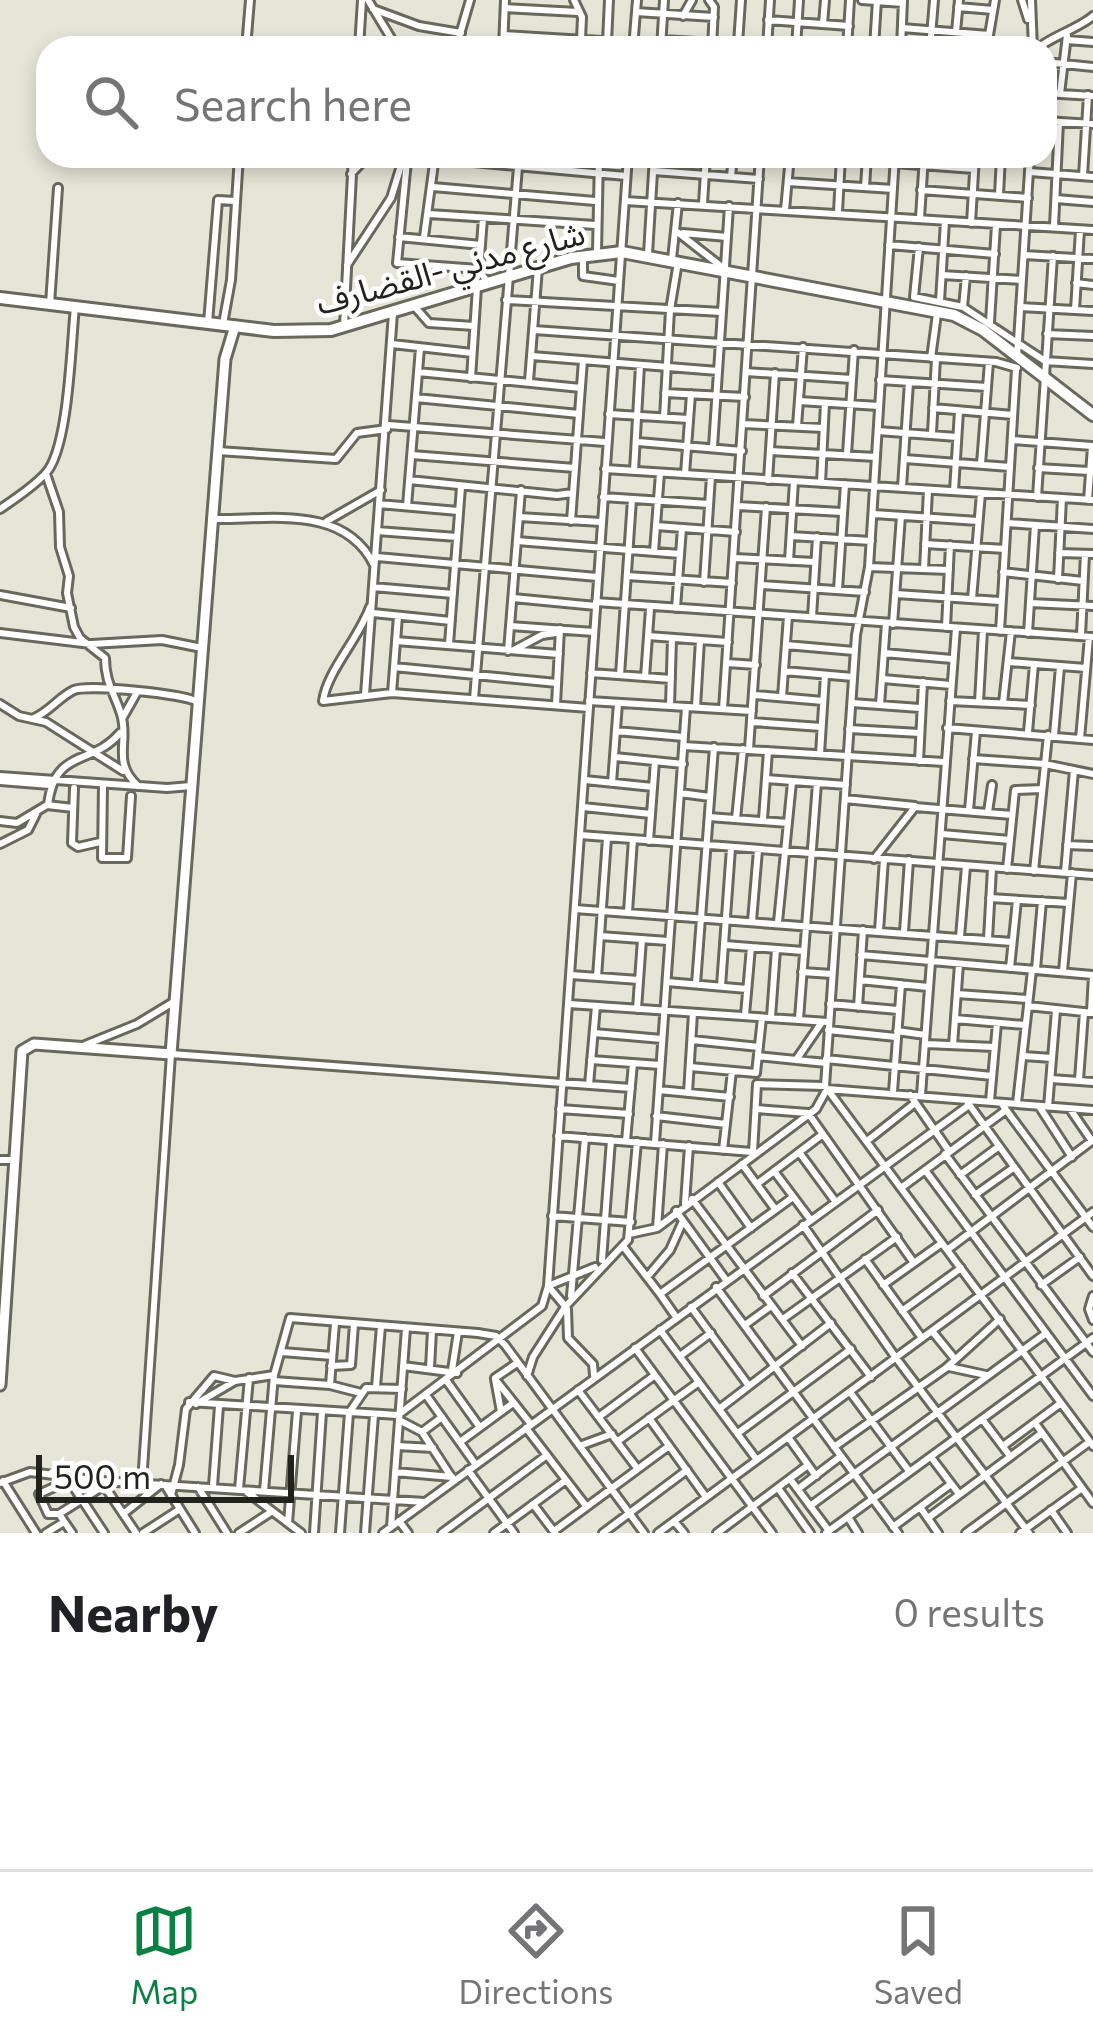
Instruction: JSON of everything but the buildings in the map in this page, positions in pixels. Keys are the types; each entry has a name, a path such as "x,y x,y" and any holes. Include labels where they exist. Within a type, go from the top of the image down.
{"highway":[{"name":"شارع مدني -القضارف","path":"0,298 300,332 344,327 583,255 622,252 939,306 1017,355 1093,415"}],"main road":[{"path":"0,1385 22,1051 34,1044 171,1054 229,325"}],"street":[{"path":"247,36 250,0"},
{"path":"460,36 470,0"},
{"path":"574,0 581,36"},
{"path":"607,36 609,0"},
{"path":"634,36 637,0"},
{"path":"662,36 664,0"},
{"path":"683,16 692,0"},
{"path":"709,0 714,6 713,36"},
{"path":"739,36 741,0"},
{"path":"768,36 770,0"},
{"path":"796,36 799,0"},
{"path":"823,24 825,0"},
{"path":"849,36 850,0"},
{"path":"862,0 903,2 902,36"},
{"path":"875,36 877,0"},
{"path":"931,36 934,0"},
{"path":"902,28 991,33 995,0"},
{"path":"1026,0 1033,36"},
{"path":"364,3 419,26 461,33"},
{"path":"360,36 364,3"},
{"path":"364,3 389,36"},
{"path":"956,33 959,3 993,10"},
{"path":"530,36 503,34 505,4 578,11"},
{"path":"636,12 714,17"},
{"path":"1060,94 1067,37 1093,16"},
{"path":"769,20 849,26"},
{"path":"1057,38 1093,42"},
{"path":"1057,64 1093,67"},
{"path":"1030,172 1088,176 1091,96 1057,94"},
{"path":"1054,227 1059,122 1089,124"},
{"path":"229,325 238,168"},
{"path":"344,327 351,168"},
{"path":"351,174 357,168"},
{"path":"345,268 392,198 402,168"},
{"path":"405,168 398,263 479,269"},
{"path":"424,237 434,168"},
{"path":"474,699 518,168"},
{"path":"546,168 626,176"},
{"path":"597,252 598,168"},
{"path":"399,1417 541,1310 548,1286 627,168"},
{"path":"703,205 705,168"},
{"path":"731,177 732,168"},
{"path":"723,709 759,168"},
{"path":"785,210 790,168"},
{"path":"838,213 839,168"},
{"path":"865,188 866,168"},
{"path":"629,1234 657,1228 818,1107 826,1088 826,1025 855,651 869,567 894,168"},
{"path":"920,219 923,168"},
{"path":"966,168 974,169 971,224"},
{"path":"999,195 1000,168"},
{"path":"1000,631 1030,168"},
{"path":"648,257 654,171 759,179"},
{"path":"788,182 893,189"},
{"path":"433,187 596,201"},
{"path":"50,304 58,188"},
{"path":"921,190 1028,198"},
{"path":"1056,199 1093,202"},
{"path":"208,322 218,200 235,201"},
{"path":"625,201 1093,230"},
{"path":"664,417 678,203"},
{"path":"712,447 729,206"},
{"path":"429,214 595,225"},
{"path":"471,377 474,326 484,285 479,269 483,218"},
{"path":"932,434 933,358 945,221"},
{"path":"990,322 996,225"},
{"path":"1075,310 1080,230"},
{"path":"678,232 727,237"},
{"path":"678,232 725,270"},
{"path":"399,237 481,244"},
{"path":"889,245 995,254"},
{"path":"914,301 919,247"},
{"path":"583,255 583,275 619,281"},
{"path":"1024,255 1093,259"},
{"path":"1036,497 1053,256"},
{"path":"529,382 538,268"},
{"path":"942,274 1022,280"},
{"path":"963,307 966,276"},
{"path":"1076,283 1093,285"},
{"path":"506,301 722,312"},
{"path":"415,306 430,323 474,326"},
{"path":"939,306 963,307 990,322 1017,355"},
{"path":"0,509 46,474 53,461 64,416 74,307"},
{"path":"1020,307 1093,311"},
{"path":"365,695 393,313"},
{"path":"534,330 988,362 1017,355 1093,364"},
{"path":"1047,334 1093,336"},
{"path":"392,344 472,353"},
{"path":"797,426 803,347"},
{"path":"407,506 420,348"},
{"path":"848,455 854,350"},
{"path":"532,356 718,370"},
{"path":"571,520 584,360"},
{"path":"981,464 988,362"},
{"path":"634,471 640,365"},
{"path":"418,372 581,388"},
{"path":"746,372 852,379"},
{"path":"768,480 775,373"},
{"path":"880,380 987,387"},
{"path":"902,488 908,382"},
{"path":"664,393 745,397"},
{"path":"686,474 691,394"},
{"path":"416,398 579,414"},
{"path":"799,401 879,406"},
{"path":"820,483 825,403"},
{"path":"933,408 1013,415"},
{"path":"954,492 959,411"},
{"path":"609,414 689,419"},
{"path":"744,424 823,428"},
{"path":"218,451 336,459 357,433 387,427 607,442"},
{"path":"878,430 957,437"},
{"path":"605,470 1090,500 1093,445 1011,440"},
{"path":"636,441 742,451"},
{"path":"770,451 876,458"},
{"path":"412,455 575,468"},
{"path":"905,459 1010,466"},
{"path":"1038,468 1091,471"},
{"path":"654,553 660,473"},
{"path":"46,474 57,500 75,632 105,658 108,688 122,720 126,773"},
{"path":"704,582 711,476"},
{"path":"410,480 573,493"},
{"path":"789,561 794,481"},
{"path":"838,590 845,484"},
{"path":"449,646 461,487"},
{"path":"212,519 328,521 381,490"},
{"path":"509,651 521,490"},
{"path":"924,569 928,490"},
{"path":"972,599 981,493"},
{"path":"603,497 710,504"},
{"path":"1058,579 1062,498"},
{"path":"620,676 632,499"},
{"path":"379,504 458,511"},
{"path":"738,506 844,512"},
{"path":"736,819 754,695 766,507"},
{"path":"872,514 978,521"},
{"path":"880,705 896,594 901,516"},
{"path":"519,517 601,523"},
{"path":"328,521 365,550 376,568"},
{"path":"1007,523 1093,529"},
{"path":"1028,633 1035,525"},
{"path":"656,526 736,532"},
{"path":"676,608 682,528"},
{"path":"376,530 457,537"},
{"path":"790,536 871,541"},
{"path":"812,618 817,536"},
{"path":"517,541 680,554"},
{"path":"926,544 1005,549"},
{"path":"946,627 950,545"},
{"path":"1059,553 1089,554 1082,606 1089,690 1080,739"},
{"path":"377,557 597,578"},
{"path":"735,558 815,562"},
{"path":"869,567 949,570"},
{"path":"1003,572 1083,581"},
{"path":"627,576 733,584"},
{"path":"761,586 865,592"},
{"path":"374,587 453,593"},
{"path":"896,594 1001,602"},
{"path":"0,595 71,608"},
{"path":"373,598 357,639 326,682 323,701 392,694 752,711"},
{"path":"513,598 1088,637"},
{"path":"1030,603 1093,606"},
{"path":"645,677 650,607"},
{"path":"373,613 451,621"},
{"path":"392,694 398,616"},
{"path":"782,697 788,616"},
{"path":"510,626 593,632"},
{"path":"921,1095 956,628"},
{"path":"979,702 983,630"},
{"path":"509,651 560,631"},
{"path":"556,705 560,631"},
{"path":"1004,703 1011,631"},
{"path":"0,633 91,644 162,640 202,648"},
{"path":"648,636 728,642"},
{"path":"670,706 673,638"},
{"path":"396,640 559,654"},
{"path":"657,1228 656,1116 680,794 700,640"},
{"path":"786,645 855,651"},
{"path":"884,653 953,659"},
{"path":"727,662 756,665"},
{"path":"1009,662 1086,668"},
{"path":"1028,734 1034,664"},
{"path":"1034,871 1060,667"},
{"path":"394,668 557,683"},
{"path":"784,670 854,677"},
{"path":"591,673 671,679"},
{"path":"820,754 826,675"},
{"path":"882,679 951,685"},
{"path":"919,761 923,682"},
{"path":"34,718 80,688 184,696 197,702"},
{"path":"122,720 136,694"},
{"path":"754,695 823,701"},
{"path":"950,701 1030,705"},
{"path":"612,783 618,703"},
{"path":"852,703 920,708"},
{"path":"2,707 60,730 138,786"},
{"path":"751,722 821,727"},
{"path":"947,728 1093,740"},
{"path":"849,729 920,733"},
{"path":"969,810 976,730"},
{"path":"48,805 50,783 74,758 112,742 122,731"},
{"path":"616,731 714,747 945,762"},
{"path":"696,984 714,747"},
{"path":"763,820 768,751"},
{"path":"615,757 683,764"},
{"path":"973,759 1045,764 1093,774"},
{"path":"649,841 655,761"},
{"path":"1063,972 1074,770"},
{"path":"0,778 191,786"},
{"path":"766,779 846,785"},
{"path":"585,781 653,787"},
{"path":"778,923 792,782"},
{"path":"799,1021 817,783"},
{"path":"103,784 101,858 126,860 131,796"},
{"path":"988,812 992,785"},
{"path":"74,788 73,845 100,842"},
{"path":"1007,869 1017,788 1042,789"},
{"path":"680,794 710,797"},
{"path":"845,799 1012,815"},
{"path":"0,821 17,823 48,805 73,808"},
{"path":"582,807 651,814"},
{"path":"874,859 918,807"},
{"path":"0,843 28,830 37,811"},
{"path":"709,817 788,823"},
{"path":"940,834 1010,840"},
{"path":"580,835 1093,875"},
{"path":"597,977 608,838"},
{"path":"628,912 633,839"},
{"path":"1067,845 1093,846"},
{"path":"721,986 731,848"},
{"path":"752,921 758,850"},
{"path":"879,931 884,859"},
{"path":"904,932 909,860"},
{"path":"960,938 966,866"},
{"path":"988,939 992,868"},
{"path":"991,898 1069,903"},
{"path":"1010,968 1017,900"},
{"path":"1017,1103 1042,901"},
{"path":"575,909 1012,942"},
{"path":"858,1006 863,930"},
{"path":"600,936 670,941"},
{"path":"637,1009 642,939"},
{"path":"724,945 803,951"},
{"path":"745,1017 751,947"},
{"path":"754,1152 758,1052 776,949"},
{"path":"861,955 1063,972 1093,979 1079,1080"},
{"path":"953,1045 959,964"},
{"path":"802,972 832,974"},
{"path":"571,975 638,980"},
{"path":"860,980 928,987"},
{"path":"667,982 747,989"},
{"path":"893,1092 901,984"},
{"path":"957,994 1089,1012"},
{"path":"82,1048 175,1001"},
{"path":"569,1004 799,1021 994,1047"},
{"path":"830,1004 898,1010"},
{"path":"590,1085 596,1006"},
{"path":"1056,1010 1044,1106 1072,1156"},
{"path":"688,1093 693,1013"},
{"path":"955,1018 1025,1025"},
{"path":"990,1101 997,1023"},
{"path":"796,1060 826,1025"},
{"path":"594,1033 662,1040"},
{"path":"692,1040 796,1060 894,1064 992,1076"},
{"path":"142,1483 171,1054 631,1088"},
{"path":"1023,1056 1052,1058"},
{"path":"591,1060 661,1065"},
{"path":"626,1142 633,1063"},
{"path":"690,1067 756,1072"},
{"path":"723,1150 732,1071"},
{"path":"1051,1079 1093,1082"},
{"path":"757,1084 893,1092 912,1099 975,1195 1041,1285 1090,1341 1093,1352"},
{"path":"826,1088 1092,1442 965,1533"},
{"path":"659,1090 730,1097"},
{"path":"867,1141 921,1095 1004,1106 1089,1214 1093,1227"},
{"path":"967,1102 1093,1276"},
{"path":"383,1533 967,1102"},
{"path":"901,1188 1004,1106 1093,1110"},
{"path":"560,1109 628,1114"},
{"path":"756,1109 808,1113"},
{"path":"884,1285 991,1217 1093,1141 1070,1109"},
{"path":"808,1113 914,1263"},
{"path":"656,1116 726,1124"},
{"path":"757,1184 823,1134"},
{"path":"558,1136 754,1152"},
{"path":"585,1138 566,1311 568,1338 593,1364 595,1378"},
{"path":"601,1265 611,1140"},
{"path":"527,1376 533,1357 568,1303 629,1234 638,1142"},
{"path":"689,1147 689,1202 802,1346"},
{"path":"960,1174 998,1147"},
{"path":"799,1152 835,1201"},
{"path":"0,1160 14,1160"},
{"path":"742,1164 775,1210"},
{"path":"975,1195 1013,1168"},
{"path":"925,1170 1093,1396"},
{"path":"774,1172 839,1277 1025,1532 1082,1488"},
{"path":"718,1181 751,1228"},
{"path":"660,1294 793,1197"},
{"path":"763,1296 878,1210"},
{"path":"676,1211 726,1280"},
{"path":"658,1533 1089,1214"},
{"path":"552,1216 631,1222"},
{"path":"646,1277 670,1250 683,1221"},
{"path":"782,1320 897,1237"},
{"path":"623,1246 676,1318"},
{"path":"1041,1285 1079,1257"},
{"path":"866,1259 922,1338"},
{"path":"548,1286 601,1265"},
{"path":"902,1311 961,1268"},
{"path":"792,1273 871,1377"},
{"path":"548,1286 568,1303"},
{"path":"716,1287 895,1530 951,1484"},
{"path":"1093,1296 1089,1313 1093,1320"},
{"path":"691,1306 749,1386"},
{"path":"744,1325 771,1306"},
{"path":"264,1491 274,1378 290,1318 496,1336 644,1533"},
{"path":"834,1447 946,1368 1000,1318"},
{"path":"330,1385 335,1322"},
{"path":"719,1409 831,1323"},
{"path":"282,1352 351,1365 354,1324"},
{"path":"376,1387 381,1326"},
{"path":"395,1524 406,1328"},
{"path":"430,1368 432,1330"},
{"path":"660,1330 757,1460"},
{"path":"932,1331 954,1358"},
{"path":"454,1372 458,1332"},
{"path":"680,1357 711,1334"},
{"path":"810,1506 1045,1334"},
{"path":"790,1479 828,1532 1090,1341"},
{"path":"635,1348 772,1533"},
{"path":"737,1433 851,1349"},
{"path":"495,1378 517,1363"},
{"path":"403,1366 454,1372"},
{"path":"946,1368 962,1367 986,1375"},
{"path":"599,1417 656,1375"},
{"path":"171,1495 192,1403 214,1376 235,1381"},
{"path":"192,1403 249,1378 330,1385 361,1393"},
{"path":"242,1490 249,1378"},
{"path":"495,1378 586,1507"},
{"path":"495,1378 501,1412"},
{"path":"446,1380 480,1427"},
{"path":"580,1445 615,1437 699,1382"},
{"path":"340,1533 349,1413 367,1387 402,1389"},
{"path":"578,1390 638,1469"},
{"path":"850,1392 910,1472"},
{"path":"426,1395 514,1533"},
{"path":"192,1403 399,1417 422,1432 453,1479"},
{"path":"460,1442 513,1403"},
{"path":"1003,1446 1061,1403"},
{"path":"213,1487 219,1406"},
{"path":"293,1530 290,1493 297,1411"},
{"path":"314,1533 322,1412"},
{"path":"365,1533 374,1414"},
{"path":"422,1432 442,1417"},
{"path":"649,1418 706,1497"},
{"path":"982,1419 1010,1456"},
{"path":"1035,1424 1093,1503"},
{"path":"928,1518 1042,1433"},
{"path":"788,1437 816,1475"},
{"path":"397,1446 433,1448"},
{"path":"533,1504 555,1532 669,1446"},
{"path":"442,1533 547,1455"},
{"path":"798,1490 841,1456"},
{"path":"931,1456 959,1494"},
{"path":"717,1533 808,1465"},
{"path":"602,1533 687,1470"},
{"path":"36,1533 2,1482 26,1472 103,1483 425,1502"},
{"path":"395,1472 453,1479"},
{"path":"69,1479 104,1533"},
{"path":"69,1479 39,1494 48,1514 62,1518 72,1533"},
{"path":"494,1533 566,1480"},
{"path":"46,1533 103,1483"},
{"path":"103,1483 139,1533 180,1509"},
{"path":"123,1514 163,1485"},
{"path":"163,1485 194,1533"},
{"path":"198,1487 227,1533"},
{"path":"778,1488 810,1533"},
{"path":"242,1490 293,1530"},
{"path":"920,1507 938,1533"},
{"path":"1051,1510 1067,1533"},
{"path":"239,1533 271,1512"},
{"path":"848,1517 858,1533"},
{"path":"674,1521 684,1533"},
{"path":"395,1524 408,1533"}]}
